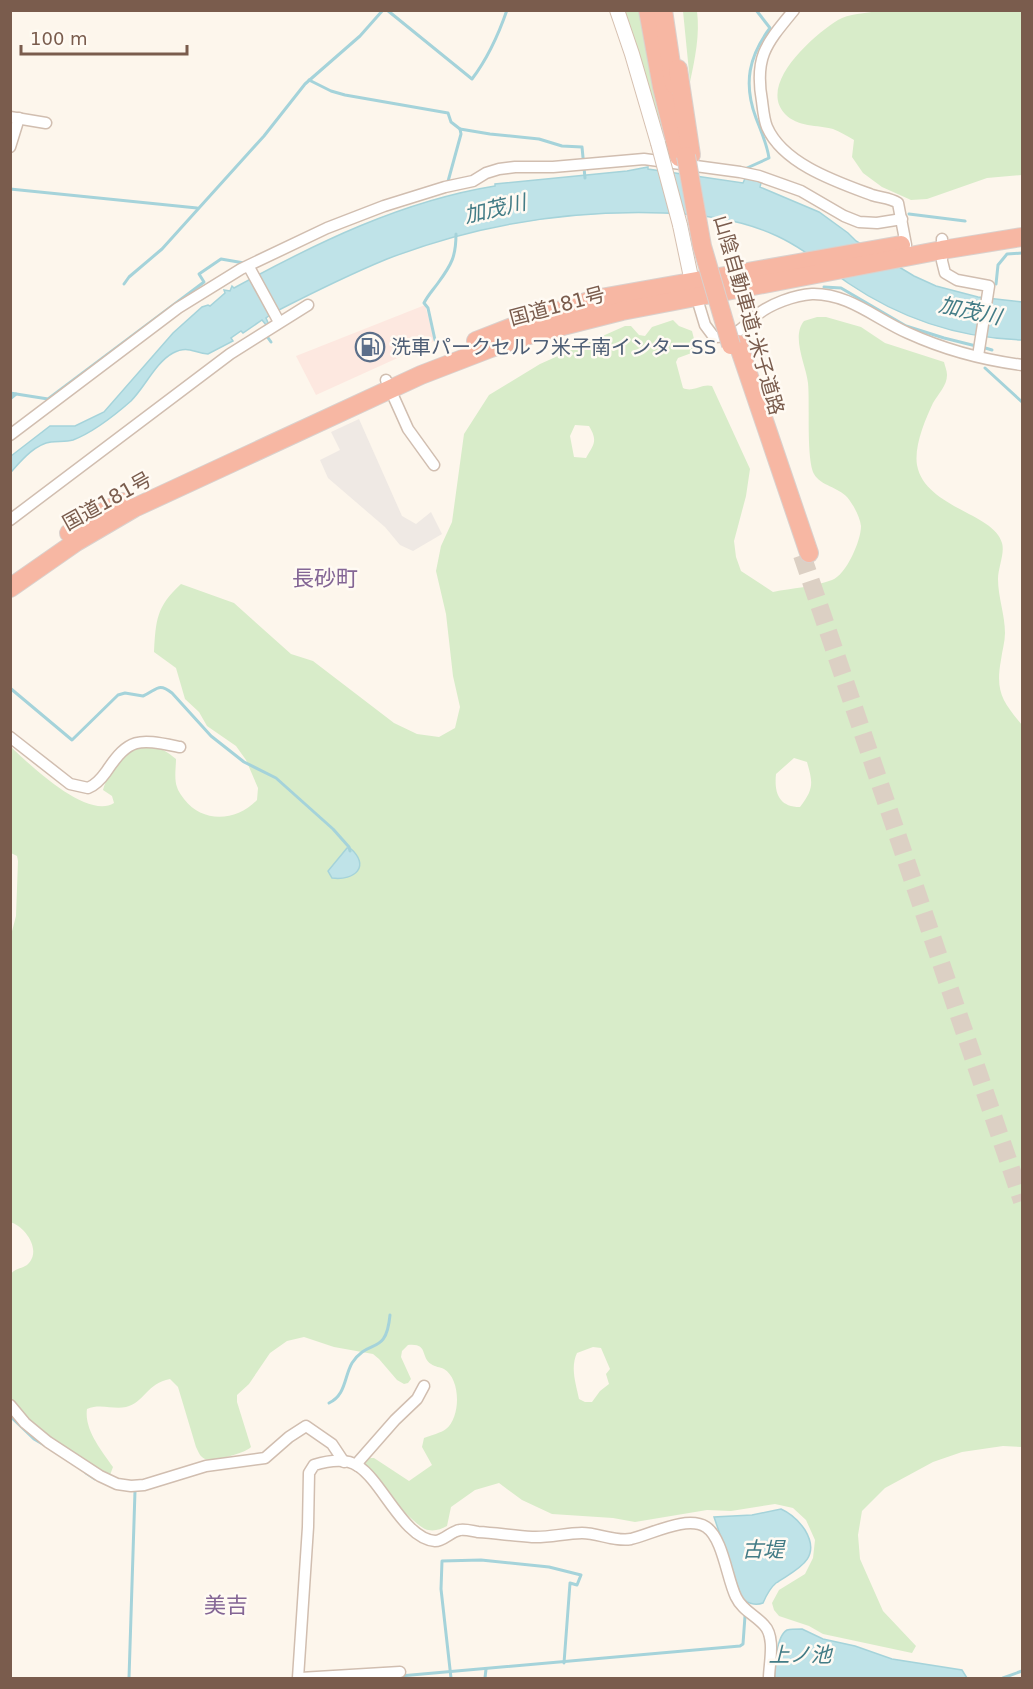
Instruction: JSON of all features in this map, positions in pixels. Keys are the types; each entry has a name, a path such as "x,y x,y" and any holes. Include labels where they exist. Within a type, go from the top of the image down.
{"highway":[{"path":"648,10 662,87 685,156"},
{"name":"山陰自動車道;米子道路","path":"669,14 685,156 702,246 805,554"},
{"name":"山陰自動車道;米子道路","path":"685,156 734,344"},
{"name":"国道181号","path":"942,244 1023,224"},
{"name":"国道181号","path":"10,588 76,542 134,508 388,385 445,354 515,326 595,299 694,290 904,249 1023,237"},
{"name":"国道181号","path":"10,573 93,517 152,487 388,385"}],"street":[{"path":"616,10 632,54 658,143 680,225 694,290 705,325 714,337 730,337 758,314 782,302 810,294 833,295 928,342 979,352 1023,365"},
{"path":"794,10 767,46 760,65 760,88 767,126 783,151 793,160 898,203 902,219 904,249"},
{"path":"10,147 15,117 46,123"},
{"path":"10,435 178,308 241,269 251,269 278,251 327,228 384,206 473,181 498,169 644,159 740,172 783,184 859,222 876,223 902,219"},
{"path":"942,244 945,273 957,280 989,286 979,352"},
{"path":"251,269 276,317"},
{"path":"10,520 276,317 308,305"},
{"path":"388,385 408,429 434,465"},
{"path":"10,737 70,784 88,788 97,783 116,756 130,744 154,742 180,747"},
{"path":"358,1466 359,1461 395,1420 417,1399 424,1386"},
{"path":"10,1405 36,1434 100,1476 117,1484 144,1485 206,1466 265,1458 306,1426 332,1444 344,1462"},
{"path":"400,1672 299,1678 309,1473 314,1465 344,1462 358,1466 406,1524 418,1534 431,1540 440,1540 460,1530 534,1537 582,1533 629,1539 682,1524 698,1523 705,1526 718,1544 741,1606 768,1631 769,1678"}],"shaded area":[{"name":"洗車パークセルフ米子南インターSS","path":"425,305 435,341 316,395 296,356"},
{"path":"359,419 402,516 416,524 431,512 442,534 413,551 400,545 385,527 328,478 320,460 340,450 331,432"}],"green space":[{"path":"625,11 642,11 674,161 669,160"},
{"path":"683,11 697,11 698,20 690,82"},
{"path":"878,11 1022,11 1022,175 987,178 927,199 911,200 882,187 863,173 852,157 854,140 833,129 795,121 785,114 778,102 778,89 783,75 803,48 842,18"},
{"path":"826,317 861,327 885,343 944,362 947,379 924,425 917,450 917,465 923,479 933,491 945,501 986,524 996,533 1002,543 1003,551 998,579 1005,640 999,680 1005,703 1022,725 1022,1447 1003,1446 962,1452 933,1462 885,1488 862,1511 858,1535 860,1559 883,1611 916,1646 912,1653 823,1634 809,1626 779,1616 774,1610 772,1603 779,1590 805,1574 813,1558 815,1540 806,1520 793,1508 775,1504 731,1511 707,1510 635,1522 613,1518 552,1514 522,1500 499,1483 475,1490 451,1507 447,1526 436,1530 425,1529 392,1499 364,1463 367,1458 374,1458 409,1481 432,1465 422,1447 424,1438 439,1433 451,1423 457,1398 454,1381 444,1369 428,1361 422,1348 415,1345 408,1345 402,1351 401,1357 411,1379 404,1384 397,1380 373,1354 334,1347 304,1337 287,1341 270,1353 249,1384 237,1395 237,1402 251,1447 243,1452 221,1458 209,1460 199,1454 178,1387 170,1379 156,1384 132,1405 121,1408 87,1409 91,1432 113,1467 110,1475 101,1473 38,1429 27,1419 10,1395 10,1275 27,1265 33,1253 33,1246 26,1234 16,1224 10,1222 10,939 16,916 18,861 17,856 11,853 11,747 59,788 89,804 103,806 114,803 112,796 103,790 113,768 131,751 145,746 162,750 176,759 178,790 192,807 201,813 210,816 230,816 249,807 257,800 258,788 246,760 236,746 207,726 199,712 185,699 176,668 154,652 162,607 181,584 234,603 291,654 313,661 394,723 417,734 439,737 455,728 460,707 453,676 446,614 436,571 441,546 452,522 464,434 489,395 540,364 625,326 631,326 639,335 645,336 652,327 673,320 679,326 692,331 697,351 678,358 676,362 683,388 712,386 750,469 746,496 734,541 741,571 773,592 832,580 842,572 852,557 861,526 852,503 839,491 817,478 812,467 809,444 808,383 799,343 800,328 804,321","holes":["575,425 589,426 593,435 593,446 586,458 574,457 570,436","794,758 807,762 811,786 800,807 787,805 779,798 776,774","593,1347 601,1348 610,1369 606,1374 609,1384 592,1402 579,1399 574,1370 577,1353"]}],"water":[{"name":"加茂川","path":"648,167 648,169 743,183 747,174 762,179 760,187 819,212 856,241 914,276 936,286 978,297 1022,302 1022,340 953,331 910,316 868,296 787,241 749,225 707,216 663,213 558,217 488,229 420,247 372,265 273,313 266,318 269,325 267,326 262,320 231,338 233,341 208,354 187,350 173,353 161,362 131,401 104,423 73,440 45,443 39,446 11,472 11,456 50,426 75,426 104,412 173,333 202,307 210,306 225,293 224,290 230,291 232,286 234,288 296,255 393,213 460,193 495,186 495,184"},
{"path":"347,848 350,848 359,861 358,871 347,877 332,878 328,871"},
{"name":"古堤","path":"781,1509 800,1523 805,1530 810,1540 809,1557 774,1585 763,1603 750,1603 741,1596 714,1517 752,1515"},
{"name":"上ノ池","path":"802,1629 823,1639 855,1646 892,1659 962,1670 967,1678 775,1678 780,1638 787,1630"}],"waterway":[{"path":"124,284 162,249 264,136 305,84 360,36 383,10"},
{"path":"387,10 472,79 492,46 507,10"},
{"path":"747,170 769,158 752,105 749,82 750,70 757,49 770,28 756,10"},
{"path":"309,80 345,95 448,113 451,122 460,129 461,134 447,185"},
{"path":"460,129 539,139 562,146 582,147 585,178"},
{"path":"10,189 197,208"},
{"path":"909,214 965,221"},
{"path":"435,340 428,308 424,303 450,265 454,254 456,234"},
{"path":"996,284 998,265 1007,254 1022,253"},
{"path":"10,393 48,399 204,282 199,274 221,259 244,263"},
{"path":"824,287 841,288 906,326 976,346"},
{"path":"266,335 271,342"},
{"path":"982,347 992,350"},
{"path":"985,368 1022,402"},
{"path":"10,399 16,394"},
{"path":"10,688 72,740 118,695 125,693 143,696 157,688 164,688 172,693 211,736 244,762 276,778 333,829 350,851"},
{"path":"329,1403 335,1400 342,1391 349,1368 358,1355 381,1342 385,1337 390,1315"},
{"path":"10,1416 34,1439 46,1446"},
{"path":"86,1473 95,1479"},
{"path":"129,1678 135,1491 133,1490"},
{"path":"451,1678 441,1589 442,1561 481,1560 549,1567 581,1575 577,1585 570,1583 564,1663"},
{"path":"400,1676 740,1646 743,1644 745,1616"},
{"path":"485,1678 486,1669"},
{"path":"1003,1678 1022,1671"}],"tunnel":[{"path":"802,555 1022,1201"}],"place":[{"name":"洗車パークセルフ米子南インターSS","path":"370,347"}],"district":[{"name":"長砂町","path":"325,578"},
{"name":"美吉","path":"226,1605"}]}
